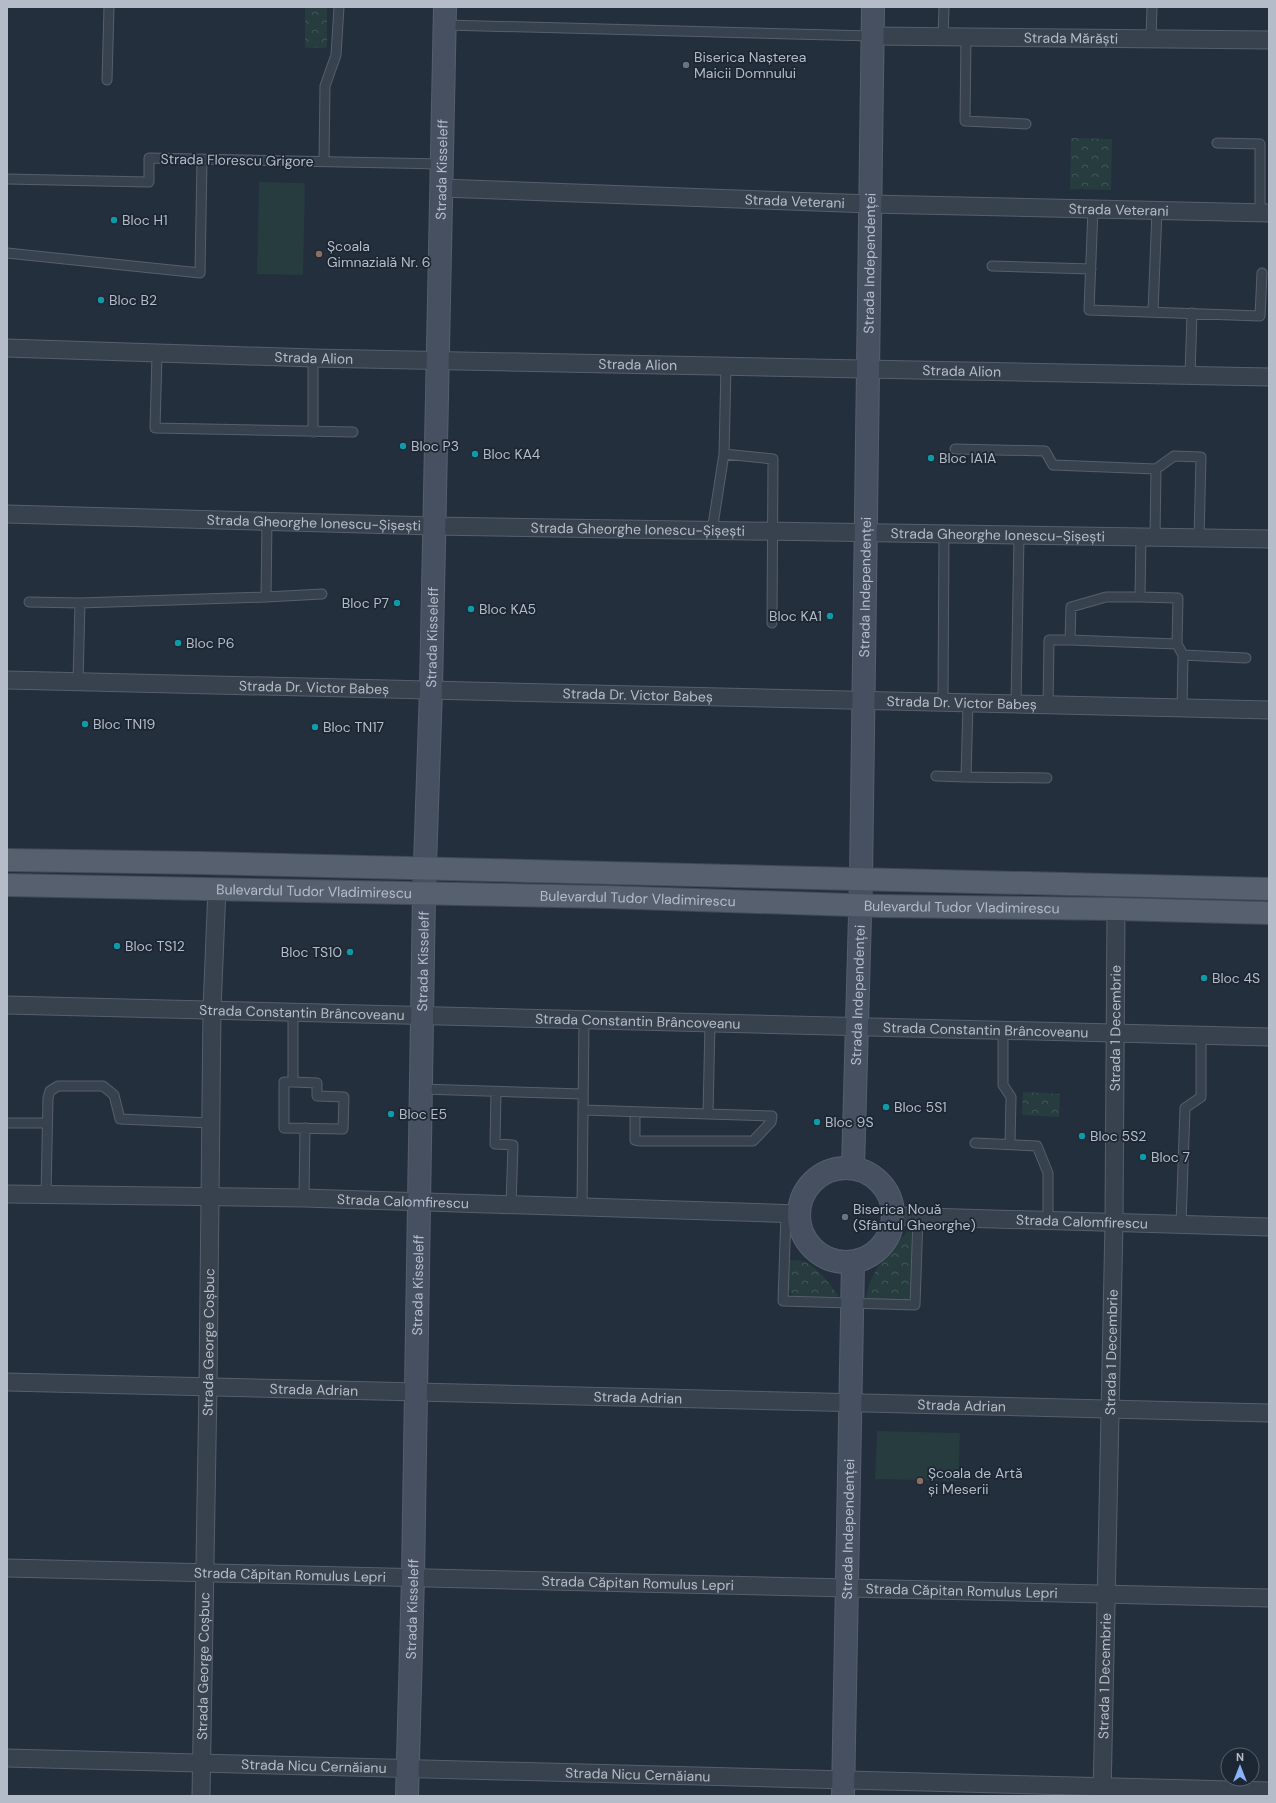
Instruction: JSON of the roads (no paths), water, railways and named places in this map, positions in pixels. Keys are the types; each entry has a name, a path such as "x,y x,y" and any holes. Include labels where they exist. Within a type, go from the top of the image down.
{"main road":[{"name":"Bulevardul Tudor Vladimirescu","path":"7,860 1269,889"},
{"name":"Bulevardul Tudor Vladimirescu","path":"7,885 217,888 860,905 1269,913"}],"street":[{"name":"Strada Independenței","path":"853,1168 861,879 873,7"},
{"name":"Strada Kisseleff","path":"407,1796 423,1015 424,894 431,689 445,16"},
{"name":"Strada Mărăști","path":"872,36 1269,40"},
{"name":"Strada Veterani","path":"441,188 871,204 1265,213"},
{"name":"Strada Alion","path":"7,348 157,354 438,361 868,368 1269,377"},
{"name":"Strada Gheorghe Ionescu-Șișești","path":"7,514 434,526 1269,539"},
{"name":"Strada Dr. Victor Babeș","path":"7,680 1269,710"},
{"name":"Strada George Coșbuc","path":"201,1796 208,1386 212,1009 217,888"},
{"name":"Strada 1 Decembrie","path":"1102,1791 1114,1223 1116,909"},
{"name":"Strada Constantin Brâncoveanu","path":"7,1005 293,1011 1269,1037"},
{"path":"853,1168 866,1172 878,1180 887,1190 892,1202 894,1216 892,1229 886,1241 877,1251 866,1258 853,1262 837,1262 821,1256 809,1245 792,1214 810,1185 822,1174 837,1169 853,1168"},
{"name":"Strada Calomfirescu","path":"7,1194 304,1198 792,1214"},
{"name":"Strada Calomfirescu","path":"894,1216 1269,1227"},
{"name":"Strada Independenței","path":"843,1788 849,1404 853,1262"},
{"name":"Strada Adrian","path":"7,1382 208,1386 849,1404 1269,1413"},
{"name":"Strada Căpitan Romulus Lepri","path":"7,1568 204,1574 412,1577 1269,1598"},
{"name":"Strada Nicu Cernăianu","path":"7,1758 407,1768 843,1788 1269,1791"}],"lane":[{"path":"107,80 109,7"},
{"path":"324,161 325,86 336,55 339,7"},
{"path":"944,7 944,37"},
{"path":"1151,39 1152,7"},
{"path":"445,16 872,36"},
{"path":"966,37 965,121 1026,124"},
{"path":"1217,143 1260,144 1265,213"},
{"name":"Strada Florescu Grigore","path":"7,179 149,182 149,158 442,164"},
{"path":"7,253 200,274 202,160"},
{"path":"1093,209 1089,310 1260,316 1262,273"},
{"path":"1153,312 1157,210"},
{"path":"992,266 1091,269"},
{"path":"1190,376 1192,313"},
{"path":"157,354 155,428 353,432"},
{"path":"313,358 313,432"},
{"path":"712,531 724,454 726,366"},
{"path":"955,449 1045,451 1053,465 1156,470 1174,456 1201,457 1199,538"},
{"path":"724,454 774,459 772,623"},
{"path":"1140,597 1156,470"},
{"path":"266,597 267,521"},
{"path":"943,702 944,534"},
{"path":"1016,703 1019,536"},
{"path":"29,602 80,603 322,594"},
{"path":"1070,640 1071,607 1106,597 1178,598 1177,644 1183,656 1182,708"},
{"path":"78,682 80,603"},
{"path":"1048,705 1049,640 1177,644"},
{"path":"1183,656 1246,658"},
{"path":"966,777 968,703"},
{"path":"936,776 1047,778"},
{"path":"293,1011 293,1082"},
{"path":"582,1207 584,1019"},
{"path":"708,1114 710,1023"},
{"path":"1003,1030 1003,1085 1011,1097 1010,1144"},
{"path":"1181,1224 1185,1108 1201,1097 1201,1035"},
{"path":"284,1082 293,1082 317,1083 317,1096 344,1097 344,1129 284,1128 284,1082"},
{"path":"46,1195 48,1098 50,1091 58,1086 103,1086 114,1095 120,1119 211,1123"},
{"path":"421,1090 583,1094"},
{"path":"496,1092 495,1144 513,1145 511,1205"},
{"path":"583,1110 772,1116 772,1122 753,1141 635,1140 635,1112"},
{"path":"7,1123 47,1123"},
{"path":"304,1198 305,1128"},
{"path":"975,1143 1037,1146 1048,1173 1048,1221"},
{"path":"792,1214 783,1301 852,1304 915,1305 918,1217"}],"place":[{"name":"Biserica Nașterea Maicii Domnului","path":"686,65"},
{"name":"Bloc H1","path":"114,220"},
{"name":"Școala Gimnazială Nr. 6","path":"319,254"},
{"name":"Bloc B2","path":"101,300"},
{"name":"Bloc P3","path":"403,446"},
{"name":"Bloc KA4","path":"475,454"},
{"name":"Bloc IA1A","path":"931,458"},
{"name":"Bloc P7","path":"397,603"},
{"name":"Bloc KA5","path":"471,609"},
{"name":"Bloc KA1","path":"830,616"},
{"name":"Bloc P6","path":"178,643"},
{"name":"Bloc TN19","path":"85,724"},
{"name":"Bloc TN17","path":"315,727"},
{"name":"Bloc TS12","path":"117,946"},
{"name":"Bloc TS10","path":"350,952"},
{"name":"Bloc 4S","path":"1204,978"},
{"name":"Bloc 5S1","path":"886,1107"},
{"name":"Bloc E5","path":"391,1114"},
{"name":"Bloc 9S","path":"817,1122"},
{"name":"Bloc 5S2","path":"1082,1136"},
{"name":"Bloc 7","path":"1143,1157"},
{"name":"Biserica Nouă (Sfântul Gheorghe)","path":"845,1217"},
{"name":"Școala de Artă și Meserii","path":"920,1481"}]}
